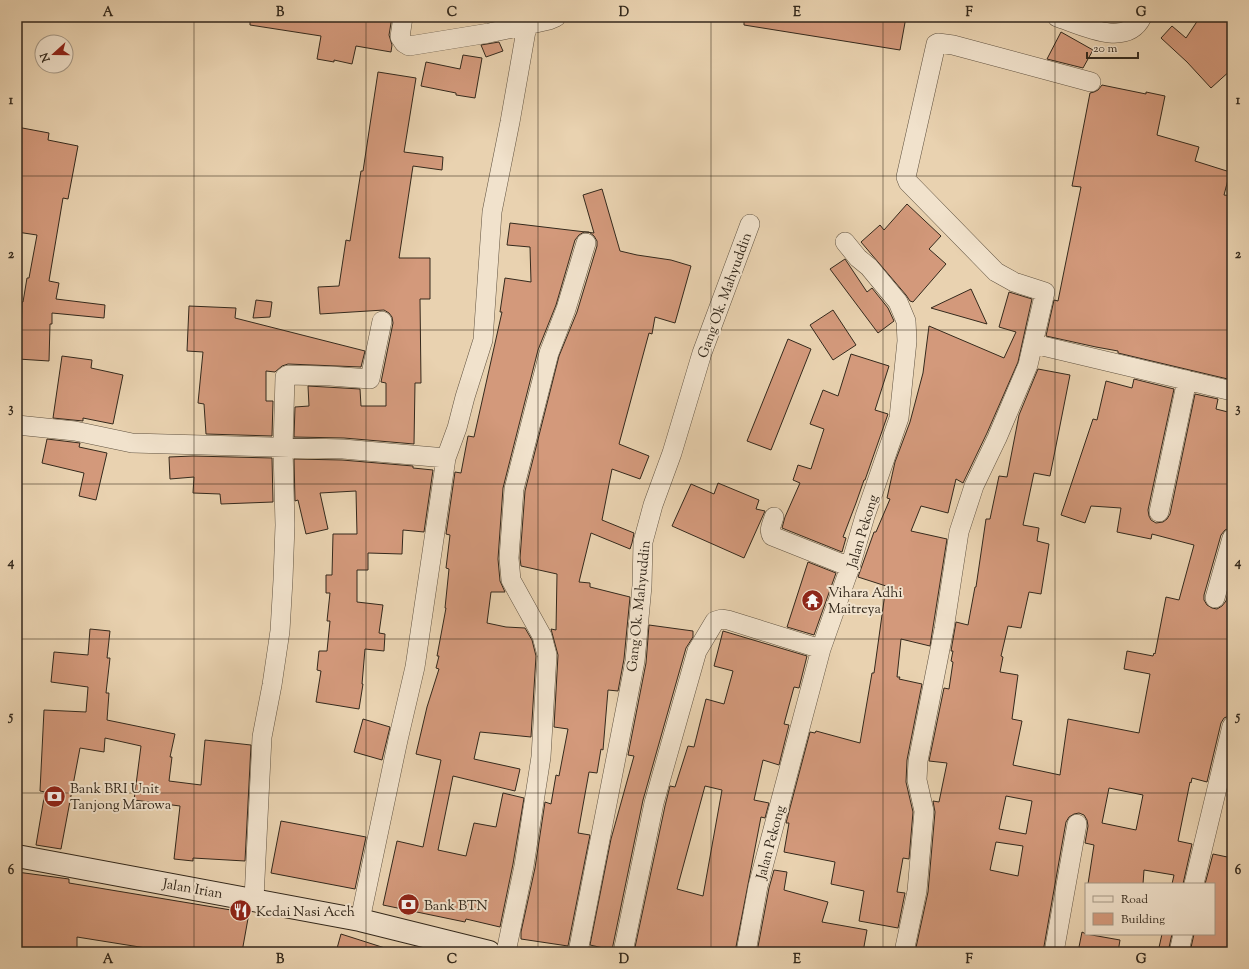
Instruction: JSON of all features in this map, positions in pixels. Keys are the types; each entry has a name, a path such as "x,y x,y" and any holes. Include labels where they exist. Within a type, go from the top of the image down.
{"main road":[{"name":"Jalan Irian","path":"17,856 254,899 360,920 489,952"}],"street":[{"path":"403,17 400,37 404,43 410,46 489,33 549,20 556,17"},
{"path":"1057,17 1110,34 1122,33 1129,30 1141,20 1142,17"},
{"path":"360,920 415,667 446,458 457,428 464,396 483,340 492,212 527,25"},
{"path":"904,952 917,891 924,812 918,788 918,761 944,628 959,532 974,486 1028,365 1045,292 1014,282 996,272 908,182 906,177 936,44 954,45 1091,82"},
{"name":"Gang Ok. Mahyuddin","path":"578,952 635,661 642,586 643,542 653,505 672,453 702,353 750,224"},
{"name":"Jalan Pekong","path":"746,952 758,886 821,649 850,567 865,516 899,418 907,341 906,321 898,302 869,267 858,258 845,242"},
{"path":"506,952 524,866 541,757 548,655 542,636 511,580 509,558 514,489 549,353 566,309 586,243"},
{"path":"254,899 262,737 272,685 280,630 285,525 283,448 286,376 330,376 370,379 382,321"},
{"path":"1034,344 1232,391"},
{"path":"1159,512 1187,380"},
{"path":"17,425 74,431 132,443 343,449 446,458"},
{"path":"774,517 770,530 772,536 850,567"},
{"path":"1216,598 1232,538"},
{"path":"624,952 658,788 697,651 715,621 722,619 728,620 821,649"},
{"path":"1194,883 1231,735"},
{"path":"1054,952 1077,824"},
{"path":"1178,952 1183,935"}],"building":[{"path":"250,17 392,17 389,35 392,45 391,52 356,46 352,64 334,60 334,62 317,59 321,36 250,25"},
{"path":"744,17 906,17 900,50 744,25"},
{"path":"1200,17 1219,17 1232,25 1232,69 1211,88 1187,62 1161,38 1172,26 1186,38"},
{"path":"1061,32 1093,50 1083,68 1047,59"},
{"path":"499,42 503,51 486,57 481,45"},
{"path":"463,55 482,58 475,98 421,86 426,62 460,69"},
{"path":"378,72 416,78 404,152 443,157 442,170 413,166 399,258 430,258 430,299 420,299 421,383 415,383 414,444 344,438 294,437 295,407 309,406 308,386 360,389 361,406 386,406 386,383 381,382 393,323 392,317 384,310 320,314 318,287 339,286 346,240 350,241 361,171 363,171"},
{"path":"1102,85 1146,94 1146,92 1165,96 1157,135 1199,147 1195,161 1230,172 1224,195 1232,196 1232,380 1118,353 1118,351 1046,336 1054,300 1058,301 1081,187 1072,186 1090,93 1098,90"},
{"path":"17,127 49,133 48,140 78,146 68,199 63,198 49,281 59,283 56,299 105,305 104,318 52,313 52,324 50,324 49,361 18,359 19,340 21,340 22,302 27,278 29,278 37,235 17,232"},
{"path":"602,189 620,251 671,260 691,266 675,323 655,317 652,334 649,333 619,444 649,456 640,479 612,469 602,520 634,533 630,549 591,533 579,582 590,583 590,587 630,597 624,659 618,691 608,690 603,750 601,749 597,773 589,772 578,833 590,835 568,946 521,939 521,932 535,868 545,802 551,804 556,775 559,776 568,729 554,727 558,655 551,629 556,630 557,574 521,566 520,558 525,491 559,356 577,312 597,246 597,241 590,232 594,233 583,195"},
{"path":"907,204 941,236 929,249 946,264 913,302 910,301 861,242 880,225 884,230"},
{"path":"510,223 586,232 579,235 575,240 556,305 538,350 503,488 498,559 500,581 505,592 491,592 487,623 506,627 525,628 532,640 536,656 531,737 480,732 474,759 520,769 515,791 453,776 438,850 466,856 474,823 496,827 503,793 524,798 513,864 500,927 466,919 465,922 383,905 397,841 423,847 441,760 416,754 427,707 439,669 436,668 439,656 437,656 446,608 449,569 446,568 450,535 446,534 455,472 461,473 468,436 474,437 502,312 500,312 505,278 531,282 530,247 507,245"},
{"path":"845,259 867,292 872,288 888,308 894,321 878,333 830,269"},
{"path":"971,289 987,324 931,308"},
{"path":"1009,292 1032,299 1018,362 963,483 956,479 948,513 921,506 911,531 947,539 930,646 901,639 897,677 900,677 899,679 922,684 907,760 906,782 913,812 909,859 903,858 897,892 905,893 898,928 859,921 864,891 831,884 835,862 784,852 789,823 786,823 810,732 815,733 816,731 860,743 872,673 874,673 886,586 858,577 874,532 876,532 890,499 887,498 895,462 910,422 923,373 929,326 1004,358 1016,332 999,327"},
{"path":"256,300 272,302 270,317 253,318"},
{"path":"189,306 236,308 235,318 365,351 361,367 288,364 282,366 275,372 266,371 266,401 273,401 272,436 206,434 204,404 198,403 203,352 187,351"},
{"path":"833,310 856,345 833,360 810,325"},
{"path":"788,339 811,349 771,450 747,441"},
{"path":"851,354 889,366 875,410 888,414 843,537 846,538 842,552 782,528 785,517 800,483 793,480 798,465 811,469 824,429 810,424 823,390 838,396"},
{"path":"62,356 92,360 91,368 123,375 113,424 83,418 83,421 53,418"},
{"path":"1038,369 1070,375 1050,476 1034,473 1023,525 1039,528 1037,541 1049,544 1041,594 1029,592 1021,628 1008,626 1001,656 1003,657 1000,672 1018,675 1012,719 1022,721 1013,765 1060,775 1068,719 1139,733 1150,674 1124,669 1127,651 1153,656 1154,653 1155,654 1166,597 1179,600 1194,545 1152,534 1151,539 1117,532 1121,508 1091,506 1085,523 1061,515 1093,419 1097,420 1106,381 1132,388 1134,379 1174,389 1148,510 1151,520 1156,523 1163,522 1170,514 1195,394 1218,399 1216,409 1232,413 1232,527 1225,530 1221,535 1204,595 1204,600 1207,605 1212,608 1217,609 1222,606 1226,601 1232,578 1232,712 1231,715 1224,718 1221,723 1207,782 1192,778 1191,783 1190,782 1178,841 1192,844 1183,883 1172,883 1174,875 1144,870 1143,883 1088,883 1094,845 1085,843 1088,826 1084,815 1079,813 1074,814 1069,817 1066,822 1043,952 915,952 928,892 935,812 933,801 939,802 947,763 929,761 944,688 949,689 953,662 951,661 953,651 951,651 956,622 968,625 976,587 986,519 990,519 999,476 1007,477 1019,415","holes":["1109,788 1143,795 1136,830 1102,823","1006,796 1032,801 1026,834 999,829","996,842 1023,846 1018,876 990,870"]},
{"path":"47,439 80,443 79,447 107,453 96,500 79,496 84,473 42,463"},
{"path":"193,456 272,458 273,502 221,504 220,494 193,493 194,477 170,479 169,457"},
{"path":"294,459 342,460 413,466 413,468 433,470 424,532 403,530 402,554 368,553 368,570 357,570 357,602 383,605 379,633 385,634 384,651 365,649 363,684 359,709 316,702 321,671 317,670 319,651 327,651 330,621 327,621 330,593 326,593 326,575 332,575 333,534 357,534 356,491 320,493 328,529 306,534 298,500 295,501"},
{"path":"718,483 759,500 756,509 765,511 744,558 672,526 691,484 714,494"},
{"name":"Vihara Adhi Maitreya","path":"808,562 836,573 814,635 787,627"},
{"path":"649,625 693,631 693,637 686,648 643,800 612,950 590,945 611,839 634,756 628,755 646,663"},
{"path":"90,629 110,631 107,658 110,658 106,693 109,693 107,720 175,734 170,757 172,757 169,781 201,785 205,740 251,745 245,861 193,858 193,861 174,859 180,806 134,800 141,746 105,738 104,752 80,748 61,849 36,845 45,792 40,791 44,710 86,712 88,687 51,682 54,652 88,655"},
{"path":"723,631 807,656 799,688 794,687 784,724 789,725 779,765 763,760 754,800 769,803 765,818 761,817 735,952 634,952 670,786 675,787 688,746 694,747 706,699 724,704 733,671 714,666","holes":["705,786 722,790 703,896 677,889"]},
{"path":"363,719 390,727 382,760 354,752"},
{"path":"281,821 366,837 355,889 271,873"},
{"path":"1213,854 1232,858 1232,952 1190,952 1194,935 1215,935 1215,883 1205,883"},
{"path":"774,870 787,872 784,890 828,902 822,922 867,930 863,952 757,952 769,888"},
{"path":"17,872 69,879 69,883 249,913 242,952 171,952 77,937 77,952 17,952"},
{"path":"1082,932 1085,935 1120,940 1118,952 1078,952"},
{"path":"341,934 388,949 388,952 336,952"},
{"path":"1162,935 1172,935 1168,952 1158,952"}],"place":[{"name":"Vihara Adhi Maitreya","path":"813,600"},
{"name":"Bank BRI Unit Tanjong Marowa","path":"54,796"},
{"name":"Bank BTN","path":"409,905"},
{"name":"Kedai Nasi Aceh","path":"241,911"}]}
